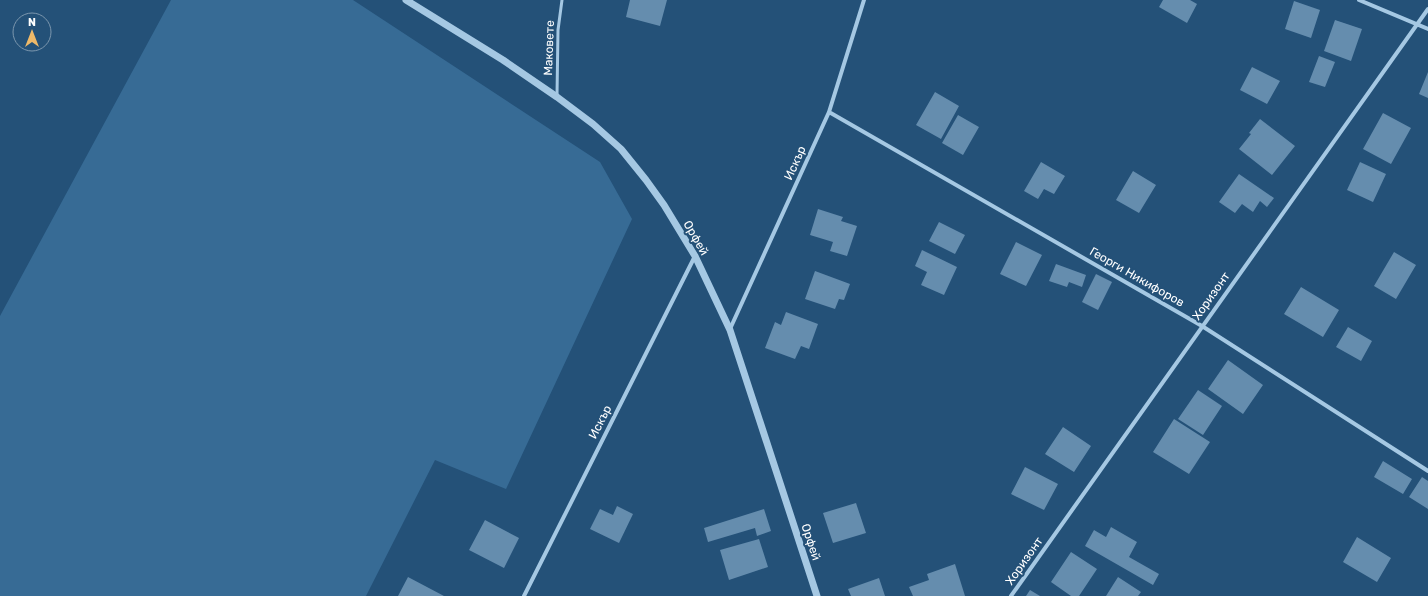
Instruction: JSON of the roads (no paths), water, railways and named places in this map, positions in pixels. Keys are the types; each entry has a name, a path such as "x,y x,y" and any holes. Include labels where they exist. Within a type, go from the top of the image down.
{"street":[{"name":"Орфей","path":"406,0 503,60 593,124 621,149 664,205 695,256 730,330 817,596"},
{"name":"Искър","path":"730,330 829,112 864,0"},
{"path":"1359,0 1428,29"},
{"name":"Хоризонт","path":"1012,596 1428,9"},
{"name":"Георги Никифоров","path":"829,112 1202,326 1428,472"},
{"name":"Искър","path":"524,596 695,256"}],"lane":[{"name":"Маковете","path":"557,97 558,30 562,0"}]}
